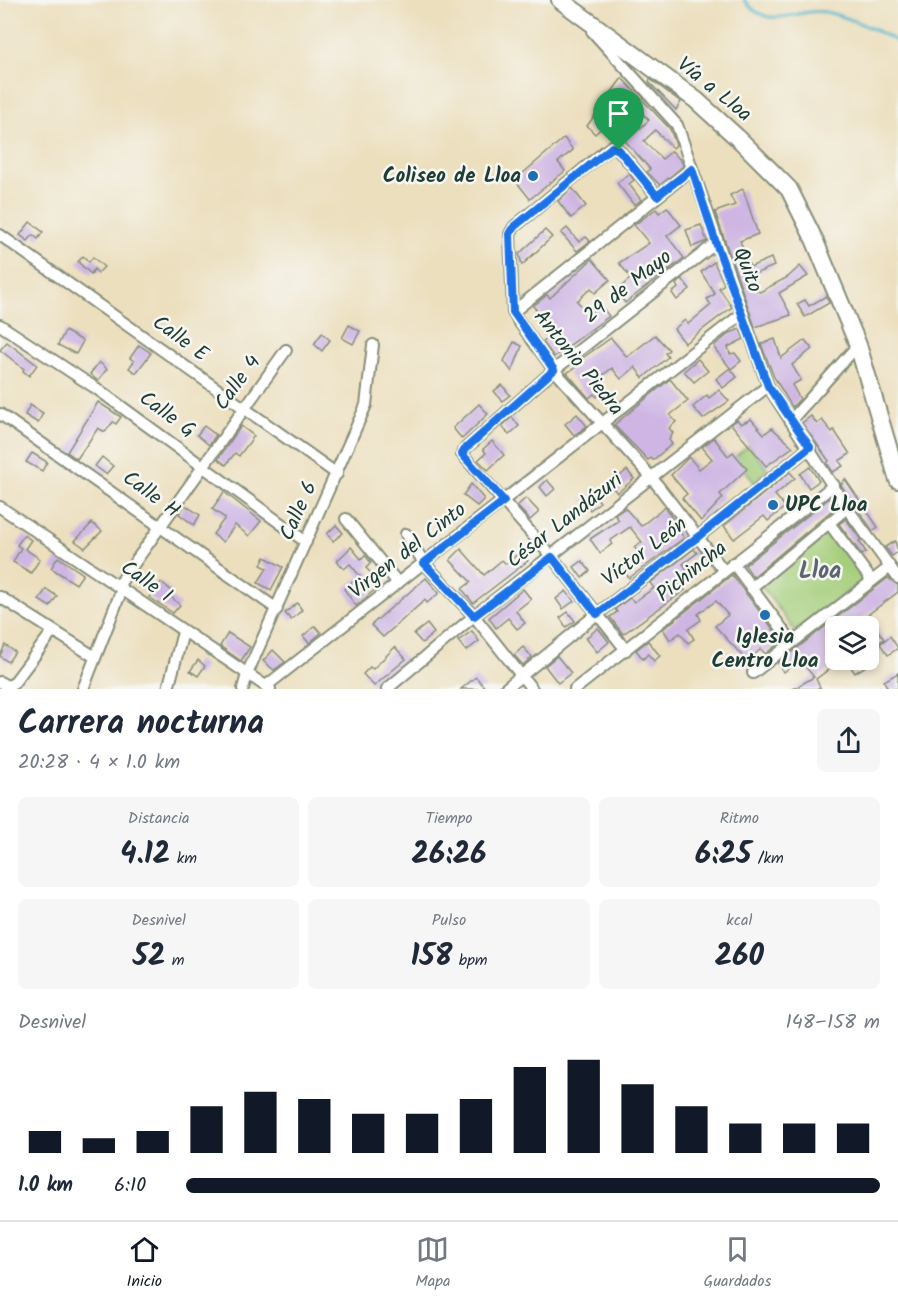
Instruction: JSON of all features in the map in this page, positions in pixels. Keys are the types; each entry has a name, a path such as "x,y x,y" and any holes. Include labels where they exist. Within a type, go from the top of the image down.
{"street":[{"name":"Vía a Lloa","path":"560,0 696,100 789,189 814,239 858,345 898,480"},
{"name":"Quito","path":"576,12 676,125 768,386 792,419 847,508 898,578"},
{"name":"Antonio Piedra","path":"657,196 619,150 608,148 514,227 510,234 513,312 554,370 602,426 652,478 724,571"},
{"path":"513,312 692,169"},
{"name":"Calle E","path":"0,235 337,474"},
{"name":"29 de Mayo","path":"504,501 464,459 462,454 465,449 554,370 716,243"},
{"name":"Virgen del Cinto","path":"268,688 743,313"},
{"name":"Calle G","path":"0,325 100,391 306,542"},
{"name":"Calle 6","path":"243,689 247,674 366,405 373,345"},
{"path":"792,419 858,345"},
{"name":"Calle 4","path":"83,689 120,587 202,465 286,350"},
{"name":"César Landázuri","path":"387,689 474,616 768,386"},
{"name":"Calle H","path":"0,414 277,609"},
{"name":"Víctor León","path":"505,689 810,447"},
{"name":"Pichincha","path":"574,689 834,485"},
{"path":"504,501 626,650"},
{"name":"Calle I","path":"0,507 268,688"},
{"path":"751,588 847,508"},
{"path":"346,519 398,584"},
{"path":"829,523 872,581"},
{"path":"406,534 424,563 474,616 532,689"},
{"path":"733,563 792,642"},
{"path":"753,673 890,567"},
{"path":"0,597 95,657"},
{"path":"0,682 7,686 13,684 53,631"},
{"path":"168,689 183,632"}],"green space":[{"path":"749,445 767,469 754,483 736,456"},
{"path":"829,525 866,579 795,631 760,584"}],"building":[{"path":"622,78 670,129 676,145 673,148 655,130 644,141 662,159 672,151 683,166 660,185 647,172 650,169 612,126 610,129 606,124 595,134 587,126","holes":["629,107 633,110 636,107 649,120 633,135 618,119"]},
{"path":"650,79 681,102 676,110 649,82"},
{"path":"564,138 573,150 558,162 565,171 530,199 515,180"},
{"path":"629,174 634,180 629,184 641,200 634,205 617,183"},
{"path":"572,188 586,206 571,218 558,201"},
{"path":"743,189 758,234 740,241 750,267 771,258 774,266 752,275 757,291 760,292 788,277 800,266 808,276 779,293 791,315 755,327 715,212 735,205 730,195"},
{"path":"667,207 681,225 667,236 684,258 625,303 616,291 631,278 619,263 649,243 634,225 656,209 659,213"},
{"path":"30,222 43,232 38,239 33,235 28,241 20,235"},
{"path":"701,225 707,241 692,247 686,230"},
{"path":"567,228 579,242 586,237 590,241 577,251 561,233"},
{"path":"545,230 552,237 522,265 519,254"},
{"path":"83,256 89,262 93,257 104,267 98,273 94,269 91,274 78,262"},
{"path":"592,259 610,280 595,293 591,288 577,301 589,314 601,306 609,316 554,357 543,342 556,331 533,306 547,295 550,298"},
{"path":"714,262 724,284 719,288 732,307 685,343 674,329 685,320 688,324 711,305 707,299 715,294 701,272"},
{"path":"682,279 690,289 677,300 672,293 678,288 676,284"},
{"path":"826,296 829,303 805,317 797,304 805,300 809,306"},
{"path":"349,325 360,331 353,344 342,338"},
{"path":"740,329 744,339 728,347 730,354 735,353 741,361 731,369 715,349 715,345 730,333"},
{"path":"65,331 83,341 76,354 58,345"},
{"path":"322,333 330,340 322,351 314,344"},
{"path":"655,335 669,350 665,353 668,357 643,378 635,367 621,379 612,368 598,379 606,390 597,397 594,394 589,398 567,373 576,367 574,364 611,338 627,357"},
{"path":"775,339 781,358 805,340 812,349 792,365 801,380 792,385 800,399 792,407 774,377 761,344"},
{"path":"7,342 37,365 29,376 23,371 24,369 0,350"},
{"path":"514,342 522,346 512,372 504,361"},
{"path":"139,345 151,353 136,373 129,368 134,361 130,358"},
{"path":"698,359 708,371 694,382 684,371"},
{"path":"99,362 107,369 98,381 90,374"},
{"path":"730,368 737,377 723,388 716,379"},
{"path":"670,379 688,401 670,415 676,422 669,428 673,433 669,440 672,444 653,460 651,458 648,460 614,425"},
{"path":"502,385 510,395 502,401 494,391"},
{"path":"719,390 729,401 703,419 693,407 707,395 709,398"},
{"path":"98,402 121,417 116,424 113,422 105,432 98,428 77,459 67,452"},
{"path":"479,404 488,414 462,439 453,428"},
{"path":"30,405 43,413 38,423 25,415"},
{"path":"577,414 587,426 574,435 565,424"},
{"path":"811,416 817,424 822,420 832,432 834,430 850,454 839,461 843,466 833,472 827,463 829,461 802,423"},
{"path":"512,417 519,426 509,435 502,426"},
{"path":"751,419 764,434 772,428 793,447 766,466 731,424 737,420 741,424"},
{"path":"204,426 216,435 209,445 197,435"},
{"path":"241,426 254,436 239,456 235,453 226,465 218,459"},
{"path":"714,438 728,456 733,452 747,469 720,494 723,498 701,521 682,498 687,494 671,475 689,457 699,469 712,459 702,447"},
{"path":"492,441 504,455 488,470 478,460 486,453 483,449"},
{"path":"32,453 47,462 42,471 26,462"},
{"path":"102,457 113,466 106,474 95,466"},
{"path":"810,467 819,481 809,488 800,474"},
{"path":"627,470 634,479 617,493 610,484"},
{"path":"790,472 795,478 775,495 785,507 768,521 764,516 734,539 724,526"},
{"path":"845,479 878,527 873,531 841,485"},
{"path":"547,480 555,489 547,496 540,487"},
{"path":"471,484 484,499 477,506 463,495"},
{"path":"224,492 261,521 249,536 235,525 223,542 213,534 225,518 212,509"},
{"path":"593,493 600,502 590,510 583,501"},
{"path":"831,497 837,506 753,577 745,565"},
{"path":"526,498 539,512 530,520 517,506"},
{"path":"185,505 200,515 194,525 179,514"},
{"path":"665,507 684,538 629,578 621,566 639,553 634,547 642,542 630,527 610,541 612,544 600,553 590,539 619,520 615,515 625,508 641,526"},
{"path":"846,519 861,540 859,541 866,552 862,555 839,524"},
{"path":"92,523 102,531 85,548 75,541"},
{"path":"336,525 343,533 333,541 327,534"},
{"path":"24,535 31,540 25,549 40,559 31,573 13,562 21,548 17,545"},
{"path":"895,541 898,552 892,556 885,547"},
{"path":"351,547 361,559 365,555 371,563 366,568 380,582 376,586 378,587 356,606 344,589 360,576 350,564 344,569 337,561"},
{"path":"461,549 484,575 502,560 506,564 520,552 528,561 473,603 462,589 471,582 450,560"},
{"path":"694,549 697,553 683,564 692,577 681,585 685,590 623,634 610,617 617,612 615,609 630,598 634,602 654,588 650,583"},
{"path":"58,557 83,574 76,584 51,568"},
{"path":"265,557 283,567 271,590 258,583 267,568 261,565"},
{"path":"582,561 590,571 582,578 574,567"},
{"path":"732,575 782,641 765,654 761,649 747,661 715,626 728,615 716,601 698,614 701,620 688,629 694,639 688,643 680,633 670,640 663,629"},
{"path":"426,578 439,593 427,603 425,600 383,637 371,625"},
{"path":"888,578 898,585 898,592 866,616 839,616"},
{"path":"161,582 172,591 169,595 180,605 173,613 149,597"},
{"path":"46,589 57,596 50,607 39,600"},
{"path":"523,589 531,599 516,611 525,623 517,629 508,618 496,628 489,618"},
{"path":"566,591 574,601 563,609 556,599"},
{"path":"297,603 302,610 291,620 285,613"},
{"path":"568,612 575,621 566,627 560,618"},
{"path":"427,624 434,633 422,643 414,634"},
{"path":"315,626 321,633 309,643 303,636"},
{"path":"825,627 825,670 828,670 816,679 821,689 793,689 814,677 800,660 784,672 778,663"},
{"path":"598,628 609,642 597,652 586,638"},
{"path":"472,631 479,641 466,651 458,641"},
{"path":"879,632 884,639 879,642"},
{"path":"228,633 250,647 241,661 220,646"},
{"path":"890,636 898,648 888,655 880,644"},
{"path":"648,641 660,656 654,661 648,654 643,659 636,650"},
{"path":"5,645 15,652 8,662 0,656"},
{"path":"395,647 406,659 374,686 363,674 370,667 373,669"},
{"path":"523,647 532,657 523,665 514,655"},
{"path":"273,650 285,662 274,670 263,661"},
{"path":"557,656 571,673 558,683 545,666"},
{"path":"198,660 205,666 198,676 190,671"},
{"path":"898,673 898,689 888,689 884,681"},
{"path":"476,677 486,689 461,689"}],"waterway":[{"path":"744,0 764,16 785,17 806,13 830,13 865,25 898,42"}],"place":[{"name":"Coliseo de Lloa","path":"533,176"},
{"name":"UPC Lloa","path":"773,505"},
{"name":"Iglesia Centro Lloa","path":"765,615"}],"district":[{"name":"Lloa","path":"820,571"}],"route":[{"path":"608,148 619,150 657,196 692,169 716,243 768,386 810,447 597,614 552,557 474,616 424,563 504,501 464,459 462,454 554,370 513,312 510,234 514,227 608,148"}]}
